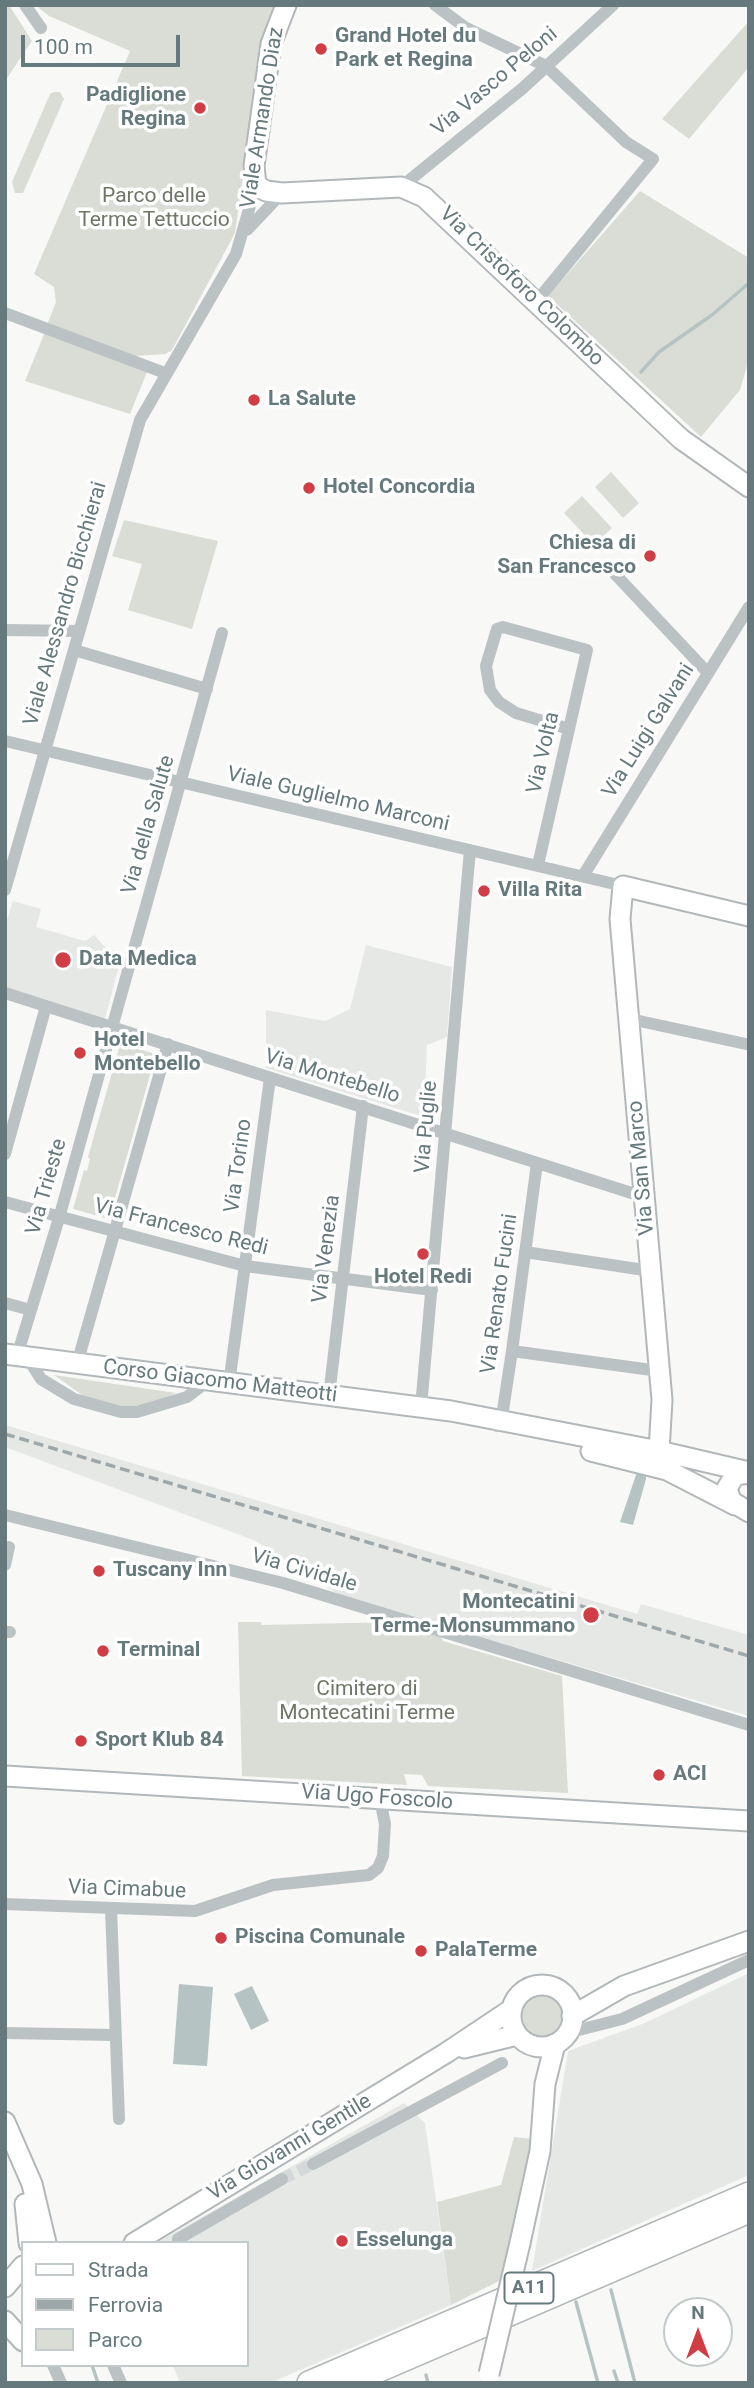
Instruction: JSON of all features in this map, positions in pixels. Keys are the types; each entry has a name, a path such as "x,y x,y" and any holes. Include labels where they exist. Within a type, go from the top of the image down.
{"highway":[{"name":"A11","path":"309,2383 749,2194"},
{"name":"A11","path":"349,2383 749,2211"}],"main road":[{"name":"Viale Armando Diaz","path":"256,186 254,166 271,44 286,5"},
{"path":"256,186 266,191 282,193 401,187"},
{"name":"Via Cristoforo Colombo","path":"401,187 412,190 439,208 681,439 749,487"},
{"path":"623,886 749,916"},
{"name":"Via San Marco","path":"623,886 620,919 659,1371 662,1423 659,1451"},
{"name":"Corso Giacomo Matteotti","path":"17,1356 428,1408 661,1468 742,1508"},
{"name":"Corso Giacomo Matteotti","path":"497,1424 659,1451 749,1473"},
{"path":"742,1508 727,1494 730,1480 735,1475 749,1473"},
{"name":"Via Ugo Foscolo","path":"5,1776 749,1821"},
{"path":"545,2084 526,2040 512,2023 512,2009 518,1996 530,1987 544,1985 562,1993 616,1990 749,1941"},
{"path":"446,2053 565,2031 616,1990"},
{"path":"488,2378 544,2129 545,2084 565,2031 570,2003 562,1993"},
{"path":"446,2053 512,2009"},
{"name":"Via Giovanni Gentile","path":"137,2241 446,2053"},
{"path":"5,2122 32,2184 46,2241"},
{"path":"23,2168 29,2241"},
{"path":"5,2287 21,2268"},
{"path":"5,2321 21,2340"}],"street":[{"path":"25,5 41,28"},
{"path":"435,5 466,28 546,66 626,142 653,159 536,302"},
{"name":"Via Vasco Peloni","path":"401,187 523,88 613,5"},
{"name":"Viale Armando Diaz","path":"245,233 256,186"},
{"name":"Viale Armando Diaz","path":"165,373 181,353 245,233 282,193"},
{"path":"5,313 165,373"},
{"name":"Viale Alessandro Bicchierai","path":"5,890 140,420 165,373"},
{"path":"615,574 708,673"},
{"name":"Via Luigi Galvani","path":"583,876 749,607"},
{"name":"Via Volta","path":"538,865 569,729 587,650 503,627 497,629 486,666 490,690 499,702 516,713 569,729"},
{"path":"5,630 79,631"},
{"name":"Via della Salute","path":"113,1028 222,633"},
{"path":"74,650 207,689"},
{"name":"Viale Guglielmo Marconi","path":"5,741 623,886"},
{"name":"Via Puglie","path":"428,1408 432,1290 470,850"},
{"name":"Via Montebello","path":"5,993 644,1197"},
{"path":"5,1154 46,1006"},
{"path":"630,1019 746,1044"},
{"name":"Via Trieste","path":"17,1356 113,1028"},
{"path":"77,1364 167,1044"},
{"name":"Via Torino","path":"229,1384 270,1078"},
{"name":"Via Venezia","path":"329,1396 363,1106"},
{"name":"Via Renato Fucini","path":"497,1424 512,1351 537,1163"},
{"name":"Via Francesco Redi","path":"5,1202 245,1266 432,1290"},
{"path":"526,1252 651,1270"},
{"path":"5,1303 31,1310"},
{"path":"512,1351 659,1371"},
{"path":"17,1356 41,1379 74,1399 121,1412 136,1412 187,1397 208,1381"},
{"name":"Via Cividale","path":"5,1515 283,1583 749,1725"},
{"path":"5,1565 9,1547"},
{"name":"Via Cimabue","path":"5,1904 200,1910 272,1885 369,1875 378,1868 383,1856 385,1824 380,1798"},
{"path":"111,1909 119,2119"},
{"path":"565,2031 622,2019 749,1960"},
{"path":"5,2033 114,2035"},
{"path":"313,2164 502,2063"},
{"path":"182,2241 282,2179"},
{"path":"114,2367 121,2383"}],"shaded area":[{"name":"Data Medica","path":"13,901 41,909 36,927 85,941 94,935 106,948 122,954 105,1019 5,988 5,926"},
{"path":"366,945 452,967 447,1037 427,1045 424,1117 266,1068 266,1010 325,1021 350,1009"},
{"path":"5,1425 637,1614 641,1604 749,1635 749,1716 341,1596 256,1541 5,1447"},
{"path":"637,1472 646,1474 646,1479 633,1525 620,1522"},
{"path":"749,1973 749,2175 532,2271 568,2051 645,2023"},
{"path":"179,1984 213,1987 207,2066 173,2064"},
{"path":"252,1986 269,2021 251,2030 234,1994"},
{"path":"404,2103 425,2123 451,2305 270,2383 180,2383 174,2367 248,2367 248,2241 160,2241"}],"green space":[{"path":"5,5 9,5 32,41 5,81"},
{"name":"Parco delle Terme Tettuccio","path":"35,5 276,5 261,51 235,233 172,350 165,354 135,356 47,325 56,302 54,287 34,274 130,51 49,16"},
{"path":"749,21 749,67 689,139 662,119"},
{"path":"60,92 64,99 23,193 15,193 12,182 50,94"},
{"path":"640,191 749,258 749,359 740,390 701,437 548,296"},
{"path":"45,332 147,372 130,414 25,381"},
{"path":"611,472 639,503 623,518 595,487"},
{"path":"582,496 612,528 594,545 564,513"},
{"path":"124,520 218,541 192,629 128,610 142,564 112,556"},
{"path":"124,1045 156,1054 109,1219 73,1209 84,1170 87,1171 90,1159 88,1157 119,1048 123,1049"},
{"path":"54,1375 176,1393 153,1404 120,1408 89,1400"},
{"name":"Cimitero di Montecatini Terme","path":"238,1622 261,1622 262,1625 395,1622 440,1635 443,1641 562,1676 568,1793 428,1786 422,1775 404,1774 407,1785 242,1776"},
{"path":"542,1993 559,2000 566,2017 559,2034 542,2041 525,2034 518,2017 525,2000"},
{"path":"514,2137 533,2139 501,2280 451,2305 437,2202 501,2185"}],"waterway":[{"path":"641,372 659,352 712,315 749,283"},
{"path":"611,2290 635,2383"},
{"path":"576,2302 598,2383"},
{"path":"93,2367 98,2383"},
{"path":"614,2371 618,2383"},
{"path":"426,2375 428,2383"}],"tunnel":[{"path":"282,2179 313,2164"}],"railway":[{"path":"5,1434 749,1656"}],"place":[{"name":"Grand Hotel du Park et Regina","path":"321,49"},
{"name":"Padiglione Regina","path":"200,108"},
{"name":"La Salute","path":"254,400"},
{"name":"Hotel Concordia","path":"309,488"},
{"name":"Chiesa di San Francesco","path":"650,556"},
{"name":"Villa Rita","path":"484,891"},
{"name":"Data Medica","path":"63,960"},
{"name":"Hotel Montebello","path":"80,1053"},
{"name":"Hotel Redi","path":"423,1254"},
{"name":"Tuscany Inn","path":"99,1571"},
{"name":"Montecatini Terme-Monsummano","path":"591,1615"},
{"name":"Terminal","path":"103,1651"},
{"name":"Sport Klub 84","path":"81,1741"},
{"name":"ACI","path":"659,1775"},
{"name":"Piscina Comunale","path":"221,1938"},
{"name":"PalaTerme","path":"421,1951"},
{"name":"Esselunga","path":"342,2241"}]}
